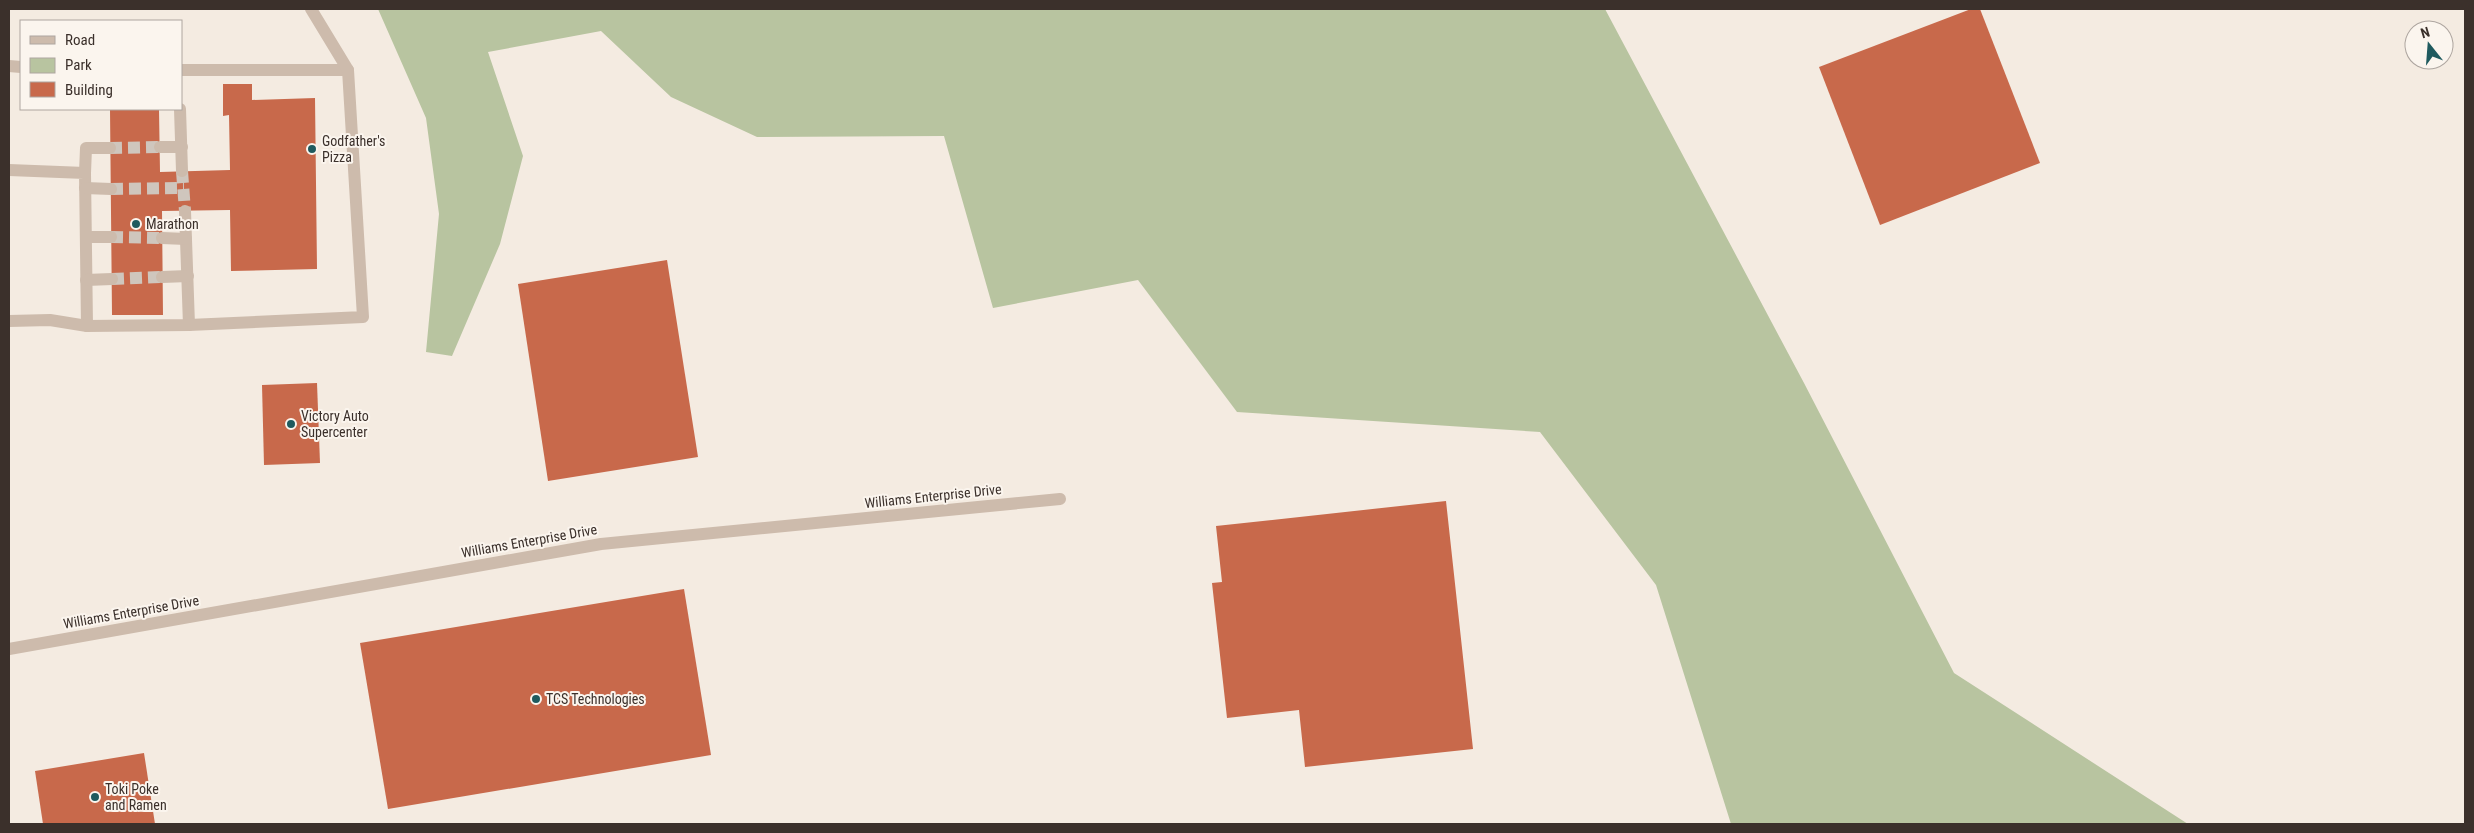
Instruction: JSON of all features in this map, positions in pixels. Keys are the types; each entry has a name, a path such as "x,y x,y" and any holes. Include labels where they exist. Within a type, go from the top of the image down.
{"lane":[{"path":"9,321 50,320 87,326 190,325 363,317 348,70 311,9"},
{"path":"182,70 348,70"},
{"path":"180,110 182,171"},
{"path":"160,147 182,147"},
{"path":"87,326 86,148 110,148"},
{"path":"9,170 85,173"},
{"path":"85,188 111,189"},
{"path":"185,211 190,325"},
{"path":"86,237 111,237"},
{"path":"162,238 186,239"},
{"path":"162,277 188,276"},
{"path":"86,280 112,279"},
{"name":"Williams Enterprise Drive","path":"9,649 601,544 1060,499"}],"green space":[{"path":"378,9 1605,9 1804,383 1954,673 2188,824 1731,824 1656,585 1540,432 1237,412 1138,280 993,308 944,136 757,137 671,97 601,31 488,52 523,156 500,244 452,356 426,352 439,214 426,118"}],"building":[{"path":"1971,9 1980,9 2040,163 1880,225 1819,67"},
{"path":"223,84 252,84 252,100 315,98 317,269 231,271 230,210 162,211 163,315 112,315 110,110 159,110 160,172 230,170 229,115 223,116"},
{"path":"667,260 698,457 548,481 518,284"},
{"name":"Victory Auto Supercenter","path":"317,383 320,463 264,465 262,385"},
{"path":"1446,501 1473,749 1305,767 1299,710 1227,718 1212,583 1222,582 1216,526"},
{"name":"TCS Technologies","path":"684,589 711,755 388,809 360,643"},
{"name":"Toki Poke and Ramen","path":"144,753 155,824 43,824 35,771"}],"tunnel":[{"path":"110,148 160,147"},
{"path":"182,171 185,211"},
{"path":"111,189 184,188"},
{"path":"111,237 162,238"},
{"path":"112,279 162,277"}],"place":[{"name":"Godfather's Pizza","path":"312,149"},
{"name":"Marathon","path":"136,224"},
{"name":"Victory Auto Supercenter","path":"291,424"},
{"name":"TCS Technologies","path":"536,699"},
{"name":"Toki Poke and Ramen","path":"95,797"}]}
